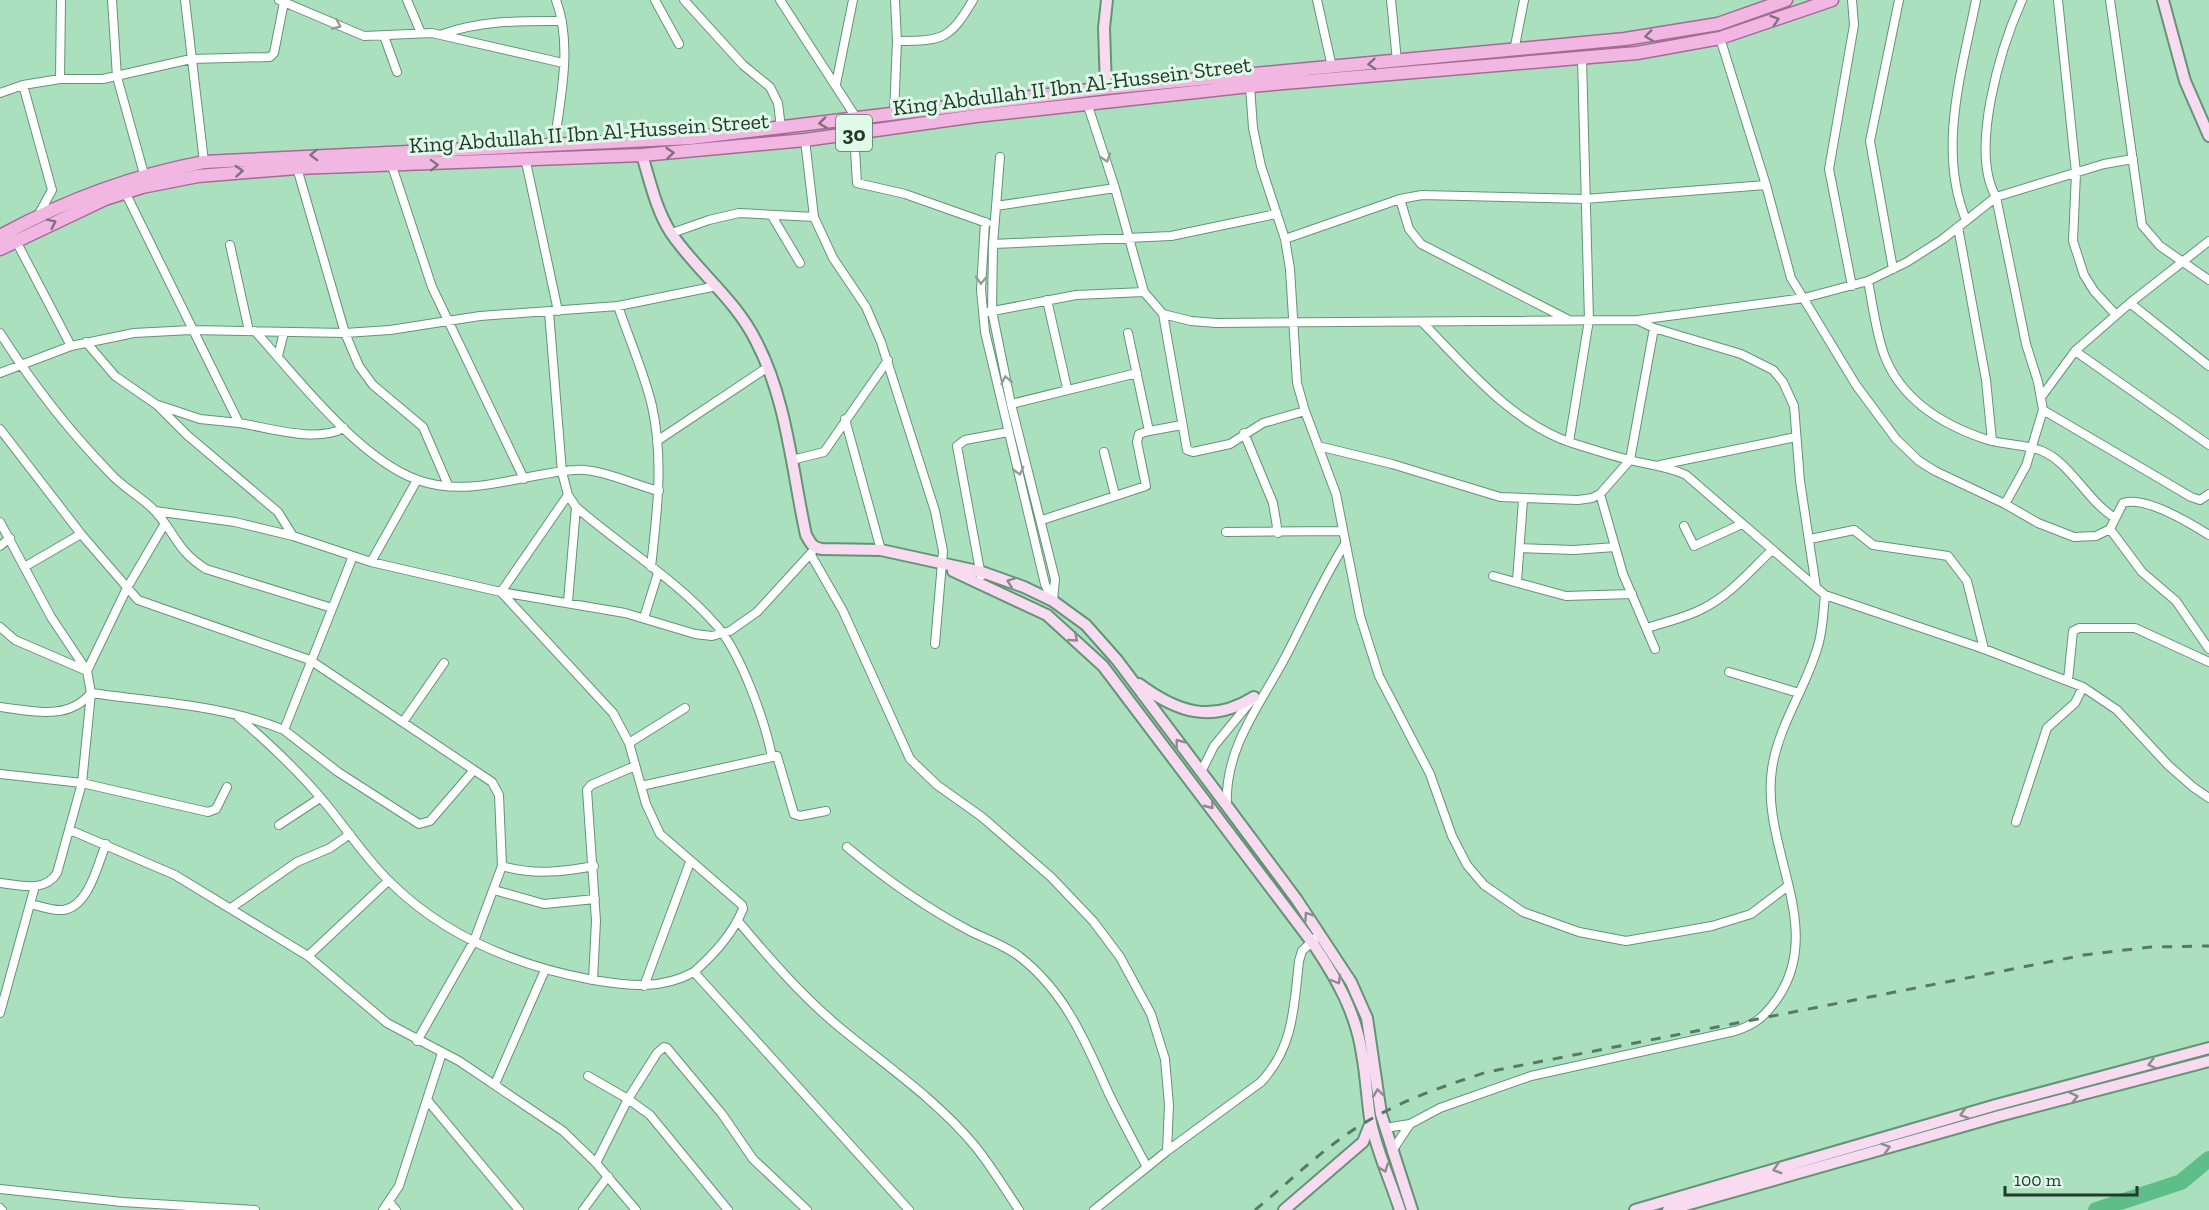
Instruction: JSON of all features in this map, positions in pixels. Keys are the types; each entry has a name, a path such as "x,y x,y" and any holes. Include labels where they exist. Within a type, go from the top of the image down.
{"main road":[{"name":"King Abdullah II Ibn Al-Hussein Street","path":"0,249 83,208 125,192 198,176 297,168 526,162 642,156 805,140 1087,103 1455,62 1489,59 1582,58 1637,53 1720,38 1832,0"},
{"name":"King Abdullah II Ibn Al-Hussein Street","path":"1489,59 1515,51 1625,39 1707,26 1783,1"},
{"name":"King Abdullah II Ibn Al-Hussein Street","path":"0,236 91,191 144,174 204,162 366,153 656,142 1106,88 1397,61 1455,62"},
{"path":"366,153 367,167"},
{"path":"351,154 352,167"}],"street":[{"path":"60,79 61,0"},
{"path":"112,0 117,77 144,174"},
{"path":"185,0 204,162"},
{"path":"408,0 422,33"},
{"path":"555,146 563,63 562,21 556,0"},
{"path":"655,0 680,44"},
{"path":"684,0 743,65 770,87 778,103 781,128"},
{"path":"780,0 857,119"},
{"path":"836,84 853,0"},
{"path":"894,114 897,41 895,0"},
{"path":"897,41 932,39 951,33 960,24 973,0"},
{"path":"1106,88 1107,0"},
{"path":"1317,0 1332,67"},
{"path":"1391,0 1397,61"},
{"path":"1515,51 1524,0"},
{"path":"1852,0 1854,25 1828,170 1852,286"},
{"path":"1893,269 1870,141 1899,0"},
{"path":"1966,220 1956,175 1953,121 1976,0"},
{"path":"2005,504 2021,478 2043,410 2042,396 2026,345 1996,197 1988,174 1986,129 1990,103 2022,0"},
{"path":"2058,0 2076,173 2073,232 2076,253 2094,291 2116,315"},
{"path":"2110,0 2140,217 2145,230 2160,246 2209,280"},
{"path":"2163,0 2185,81 2209,136"},
{"path":"0,93 23,85 60,79 91,80 117,77 191,59 271,56 281,1 364,36 443,34 495,50 563,63"},
{"path":"443,34 465,26 501,21 562,21"},
{"path":"384,36 397,72"},
{"path":"1720,38 1766,185 1789,273 1856,385 1896,439 1919,461 1935,471 2005,504 2038,523 2074,537 2096,536 2110,529 2123,503 2138,501 2187,522 2209,535"},
{"path":"1569,442 1589,320 1582,58"},
{"path":"23,85 52,190 38,216"},
{"path":"1250,86 1253,128 1285,239 1290,268 1297,383 1336,494 1360,616 1379,676 1430,774 1452,836 1467,865 1484,885 1502,900 1523,912 1579,932 1626,941 1712,926 1751,914 1788,886"},
{"path":"1087,103 1115,188 1144,291 1163,314 1185,448 1192,452 1230,444 1263,423 1305,411"},
{"path":"854,133 857,183 905,195 994,225"},
{"path":"805,140 814,217 833,258 866,308 888,360 935,511 942,546 938,563 935,644"},
{"path":"642,156 655,197 672,233 750,329 768,367 792,460 806,536 843,611 910,759 937,785 982,817 1051,877 1093,921 1120,957 1151,1014 1165,1059 1169,1104 1167,1151"},
{"path":"1000,157 993,244 992,311 1011,404 1055,579 1053,601 1047,615"},
{"path":"1163,314 1191,321 1216,323 1424,324 1638,320 1804,298 1868,281 1893,269 1926,251 1996,197 2133,159"},
{"path":"526,162 558,311"},
{"path":"392,166 424,269 524,479"},
{"path":"297,168 345,333 366,377 417,421 429,435 448,485"},
{"path":"1285,239 1400,199 1442,194 1585,199 1766,185"},
{"path":"996,206 1115,188"},
{"path":"125,192 191,330 239,423"},
{"path":"1400,199 1409,229 1421,244 1568,320"},
{"path":"993,244 1194,233 1276,214"},
{"path":"672,233 726,215 814,217"},
{"path":"772,216 800,263"},
{"path":"985,222 982,313 1008,432 1033,523 1045,584 1053,601"},
{"path":"1958,227 1987,386 1992,441"},
{"path":"16,241 71,346"},
{"path":"2042,396 2076,351 2130,303 2209,241"},
{"path":"230,245 252,331 344,428 377,456 417,480 448,485 489,485 583,470 659,491"},
{"path":"1868,281 1885,356 1902,385 1936,418 1992,441 2031,448 2055,458 2067,468 2086,494 2115,518"},
{"path":"0,373 71,346 134,333 191,330 345,333 390,330 447,319 618,306 717,286"},
{"path":"982,313 1092,293 1144,291"},
{"path":"1047,300 1067,388"},
{"path":"2130,303 2209,366"},
{"path":"618,306 649,395 657,441 659,491 651,567"},
{"path":"549,312 562,472 568,495 576,507 658,573 723,634 762,716 772,757"},
{"path":"1638,320 1654,328 1734,351 1773,370 1791,396 1816,587"},
{"path":"1424,324 1510,408 1530,423 1569,442 1630,460 1660,465 1686,475 1771,551 1825,595 1983,649 2083,687 2117,710 2169,765 2209,798"},
{"path":"1318,446 1392,464 1481,492 1523,500 1578,500 1600,494 1630,460 1654,328"},
{"path":"278,356 284,332"},
{"path":"0,333 64,423 93,456 132,494 155,511 184,553 206,569 332,608"},
{"path":"1128,333 1149,431"},
{"path":"86,342 115,376 157,405 187,435 278,512 293,536"},
{"path":"2076,351 2209,445"},
{"path":"792,460 824,452 888,360"},
{"path":"657,441 768,367"},
{"path":"1011,404 1067,388 1137,373"},
{"path":"157,405 200,419 317,435 335,433 344,428"},
{"path":"2043,410 2191,497 2200,500 2209,494"},
{"path":"845,419 881,550"},
{"path":"1042,520 1146,486 1137,442 1139,434 1182,425"},
{"path":"0,429 81,534 138,600 148,606 310,660 492,782 499,795 502,866 474,941 417,1041"},
{"path":"1008,432 965,440 957,446 981,577 1047,615 1103,666 1194,785 1351,982 1367,1018 1382,1116 1412,1210"},
{"path":"1244,433 1272,503 1278,533"},
{"path":"1660,465 1796,437"},
{"path":"1104,453 1115,495"},
{"path":"371,562 417,480"},
{"path":"1600,494 1615,547 1655,649"},
{"path":"501,592 568,495"},
{"path":"1517,581 1523,500"},
{"path":"568,602 576,507"},
{"path":"155,511 229,521 293,536 371,562 501,592 568,602 644,618 695,634 723,634 757,612 812,552 881,550 1024,586 1053,601 1086,625 1129,677 1227,806 1316,938 1352,1011 1362,1053 1377,1148 1400,1210"},
{"path":"0,522 26,566 51,617 87,671 91,693 82,783 54,878 35,886 0,883"},
{"path":"1684,526 1694,546 1742,524"},
{"path":"87,671 127,588 164,525"},
{"path":"2110,529 2142,572 2176,601 2209,649"},
{"path":"1810,539 1854,530 1873,545 1948,556 1968,581 1983,649"},
{"path":"1226,532 1343,531"},
{"path":"26,566 81,534"},
{"path":"0,546 10,538"},
{"path":"1227,806 1229,765 1267,686 1290,649 1315,593 1345,544"},
{"path":"1520,548 1574,550 1615,547"},
{"path":"1647,628 1701,610 1715,602 1730,591 1771,551"},
{"path":"284,730 352,556"},
{"path":"644,618 658,573"},
{"path":"1493,576 1570,596 1632,594"},
{"path":"237,716 288,763 388,881 432,918 474,941 545,970 593,980 644,986 674,981 694,972 714,954 738,921 743,909 742,905 660,834 641,786 629,743 613,713 501,592"},
{"path":"1385,1128 1410,1124 1440,1108 1532,1076 1751,1026 1762,1019 1778,998 1794,966 1797,932 1772,825 1769,786 1772,765 1818,648 1825,595"},
{"path":"0,627 15,640 87,671"},
{"path":"2068,680 2073,631 2079,628 2135,628 2209,662"},
{"path":"403,722 444,663"},
{"path":"1729,672 1799,693"},
{"path":"1129,677 1164,703 1198,712 1232,708 1254,697"},
{"path":"1194,785 1214,746 1254,697 1267,686"},
{"path":"2016,822 2047,728 2053,720 2068,711 2083,687"},
{"path":"0,707 65,711 81,705 91,693"},
{"path":"91,693 237,716 284,730 338,772 419,824 430,821 474,770"},
{"path":"629,743 685,708"},
{"path":"641,786 778,756 794,814 800,816 826,811"},
{"path":"593,980 594,866 587,790 591,785 635,766"},
{"path":"0,774 82,783 208,813 216,809 227,787"},
{"path":"279,825 320,798"},
{"path":"70,830 175,875 308,956 387,1023 495,1084 556,1126 596,1163 636,1210"},
{"path":"231,908 297,862 330,848 350,834"},
{"path":"30,904 59,910 75,905 86,893 106,844"},
{"path":"847,847 923,903 968,930 1012,952 1034,969 1063,1000 1089,1045 1122,1121 1147,1167"},
{"path":"644,986 690,862"},
{"path":"502,866 525,872 594,866"},
{"path":"308,956 388,881"},
{"path":"0,1013 35,886"},
{"path":"494,890 544,904 595,898"},
{"path":"738,921 773,964 813,1003 902,1076 975,1146 1019,1210"},
{"path":"1094,1210 1271,1072 1288,1041 1293,1023 1302,951 1316,938"},
{"path":"495,1084 545,970"},
{"path":"694,972 909,1210"},
{"path":"596,1163 628,1099 657,1053 664,1047 668,1048 722,1114 753,1159 807,1210"},
{"path":"1668,1210 1996,1105 2209,1048"},
{"path":"384,1210 399,1186 442,1053"},
{"path":"1635,1210 2209,1061"},
{"path":"588,1076 628,1099 650,1115 728,1210"},
{"path":"428,1101 519,1210"},
{"path":"1996,1105 2000,1116"},
{"path":"1284,1210 1359,1146 1366,1137 1371,1121 1382,1116"},
{"path":"1392,1151 1410,1124"},
{"path":"1359,1146 1377,1148"},
{"path":"583,1210 608,1176"},
{"path":"0,1189 122,1202 255,1210"},
{"path":"390,1203 396,1210"}],"waterway":[{"path":"2096,1210 2181,1182 2209,1159"}],"railway":[{"path":"1255,1210 1325,1150 1371,1119 1413,1098 1487,1072 2084,955 2150,947 2209,946"}]}
